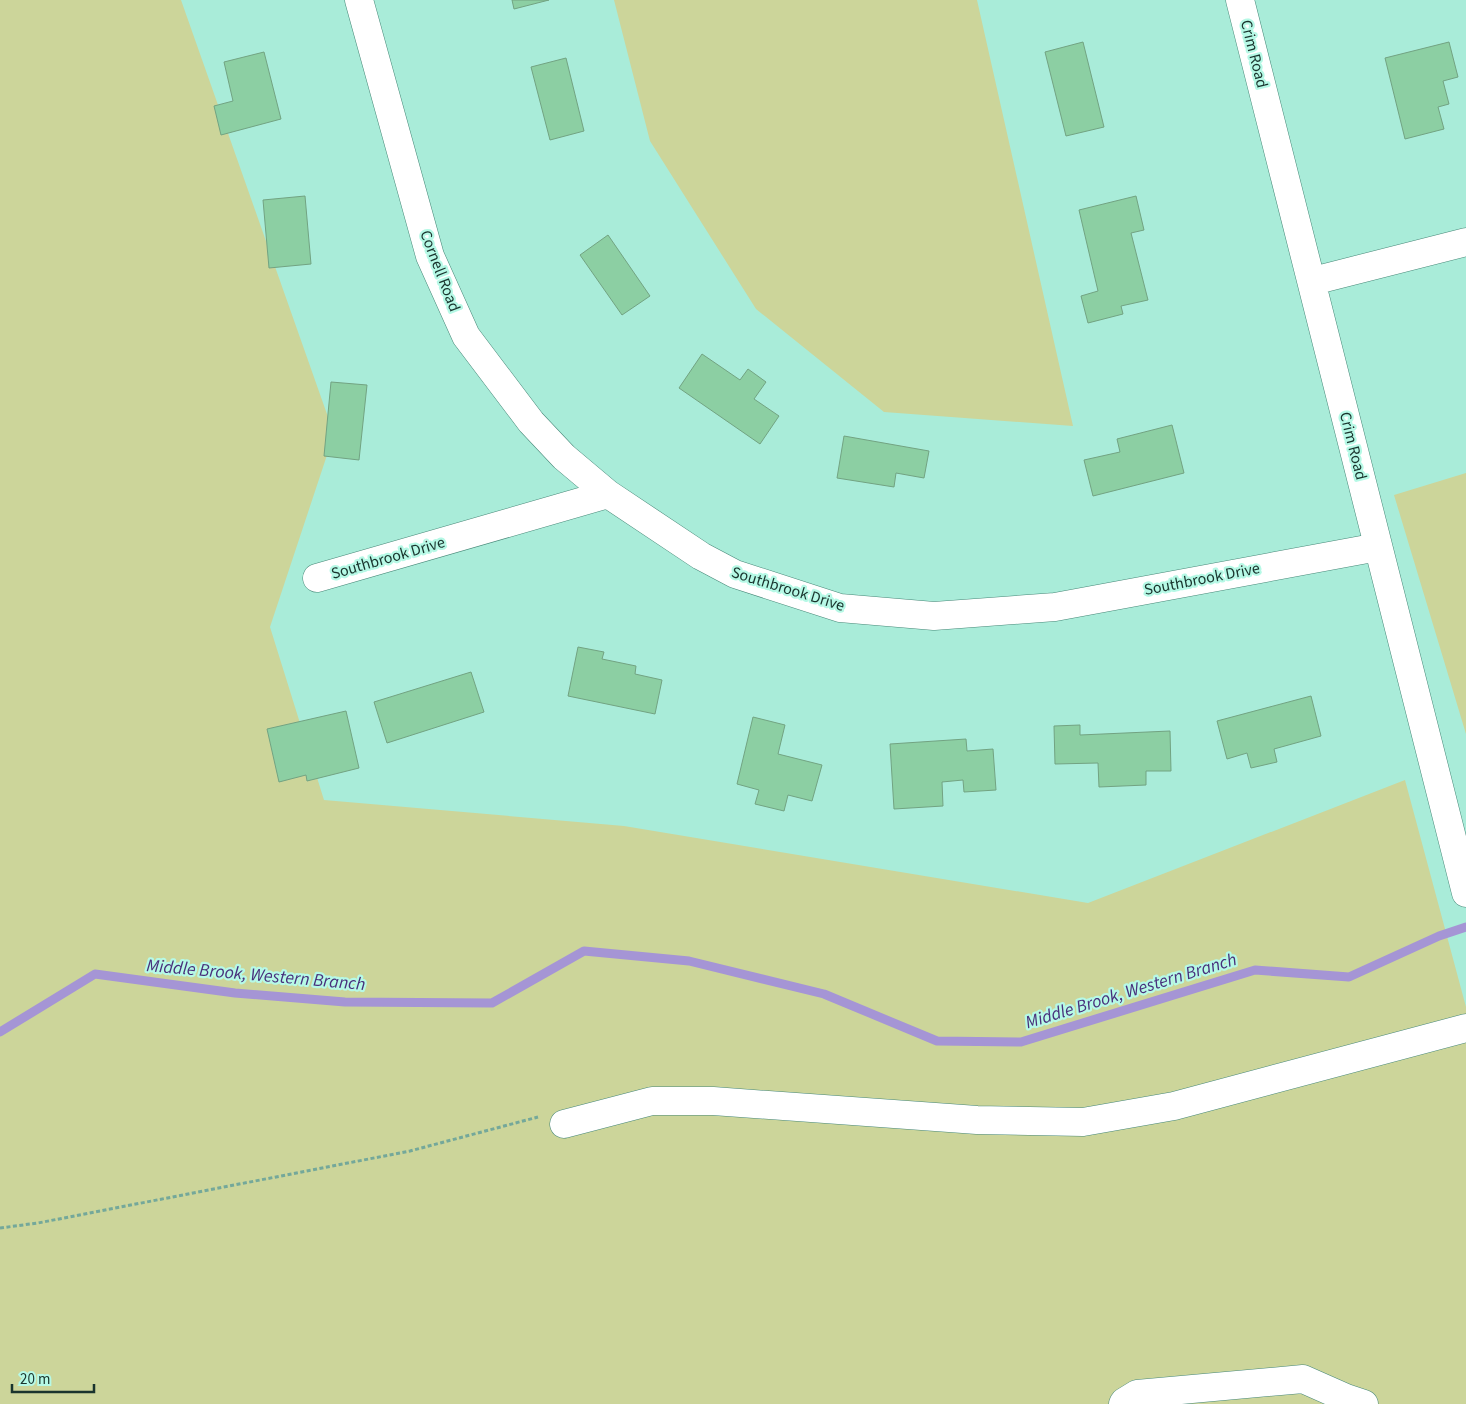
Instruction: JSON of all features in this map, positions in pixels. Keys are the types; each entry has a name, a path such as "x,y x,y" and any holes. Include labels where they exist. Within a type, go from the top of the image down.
{"street":[{"name":"Cornell Road","path":"359,0 430,256 466,336 531,422 564,457 608,494"},
{"name":"Crim Road","path":"1240,0 1463,881"},
{"path":"1312,281 1466,242"},
{"name":"Southbrook Drive","path":"317,578 608,494 700,556 735,574 840,608 934,616 1055,607 1378,547"},
{"path":"564,1124 652,1101 712,1101 977,1120 1083,1122 1174,1106 1466,1028"},
{"path":"1122,1404 1137,1394 1303,1379 1364,1404"}],"green space":[{"path":"0,0 181,0 334,434 270,627 324,800 624,826 1088,903 1405,780 1466,1007 1466,1404 0,1404"},
{"path":"614,0 977,0 1073,426 884,412 756,309 650,141"},
{"path":"1466,473 1466,734 1394,495"}],"building":[{"path":"512,0 549,0 514,9"},
{"path":"1083,42 1104,127 1066,136 1045,52"},
{"path":"1449,42 1458,77 1443,81 1449,104 1438,107 1444,129 1405,139 1385,58"},
{"path":"264,52 281,119 221,135 214,106 233,101 224,62"},
{"path":"566,58 584,131 550,140 531,67"},
{"path":"305,196 311,264 269,268 263,200"},
{"path":"1136,196 1144,230 1131,233 1148,300 1121,306 1123,314 1088,323 1081,296 1098,291 1079,210"},
{"path":"608,235 650,296 622,315 580,255"},
{"path":"702,354 740,380 748,369 766,382 754,399 779,416 760,444 679,388"},
{"path":"331,382 367,385 359,460 324,456"},
{"path":"1172,425 1184,473 1093,496 1084,460 1120,452 1117,439"},
{"path":"844,436 929,451 924,478 896,473 894,487 837,478"},
{"path":"578,647 604,652 602,659 636,666 635,674 662,680 655,714 568,696"},
{"path":"471,672 484,712 387,743 374,702"},
{"path":"1311,696 1321,736 1274,749 1277,762 1251,768 1247,753 1227,759 1217,721"},
{"path":"346,711 359,768 307,781 306,775 279,782 267,729"},
{"path":"753,717 785,725 778,754 822,765 812,801 788,795 784,811 755,804 759,790 737,784"},
{"path":"1080,725 1080,735 1170,731 1171,771 1146,771 1146,785 1099,787 1098,763 1055,764 1054,726"},
{"path":"966,739 967,751 993,749 996,790 964,792 963,780 942,782 943,806 894,809 890,744"}],"waterway":[{"name":"Middle Brook, Western Branch","path":"0,1032 95,974 235,993 345,1002 492,1003 584,951 689,961 824,994 937,1041 1021,1042 1255,970 1349,977 1439,936 1466,927"}]}
